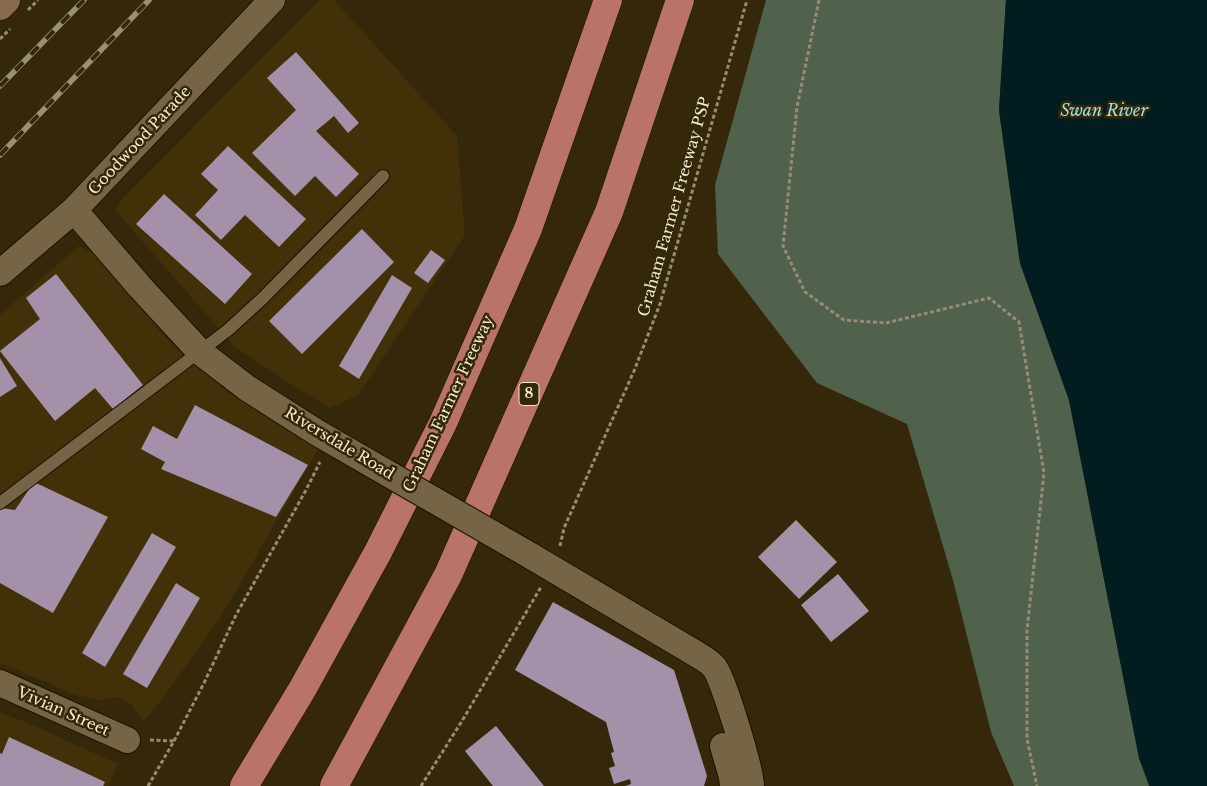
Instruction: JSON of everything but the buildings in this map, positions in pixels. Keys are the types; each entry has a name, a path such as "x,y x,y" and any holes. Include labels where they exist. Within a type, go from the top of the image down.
{"highway":[{"name":"Graham Farmer Freeway","path":"244,786 303,688 378,552 443,423 528,229 608,0"},
{"name":"8","path":"339,782 448,574 610,212 680,0"}],"street":[{"path":"0,6 6,0"},
{"name":"Goodwood Parade","path":"0,273 74,210 272,0"},
{"name":"Riversdale Road","path":"74,210 140,287 200,352 247,388 332,442 532,556 698,655 714,667 719,675 748,766 751,786"},
{"path":"698,655 700,673 730,770 733,786"},
{"name":"Vivian Street","path":"0,683 127,740"}],"lane":[{"path":"0,503 228,330 263,298 383,176"}],"path":[{"name":"Graham Farmer Freeway PSP","path":"559,551 564,528 634,370 660,304 747,0"},
{"path":"819,0 797,107 783,246 805,292 844,320 886,323 989,298 1019,322 1044,473 1027,630 1027,739 1037,786"},
{"path":"148,786 204,683 236,615 332,442"},
{"path":"421,786 462,721 544,580"}],"shaded area":[{"path":"320,0 334,0 457,136 465,235 358,395 330,408 235,347 115,210 123,198"},
{"path":"79,246 93,253 118,276 171,344 199,368 224,389 257,411 319,448 222,615 161,701 143,721 132,705 118,697 98,700 74,694 0,663 0,315"},
{"path":"0,712 118,764 109,786 0,786"}],"green space":[{"path":"766,0 1006,0 999,110 1020,263 1069,400 1139,758 1149,786 1014,786 991,732 953,580 907,424 817,383 718,254 715,185"}],"water":[{"name":"Swan River","path":"1006,0 1207,0 1207,786 1150,786 1139,758 1069,400 1020,263 999,110"}],"railway":[{"path":"0,86 84,0"},
{"path":"0,155 149,0"}]}
